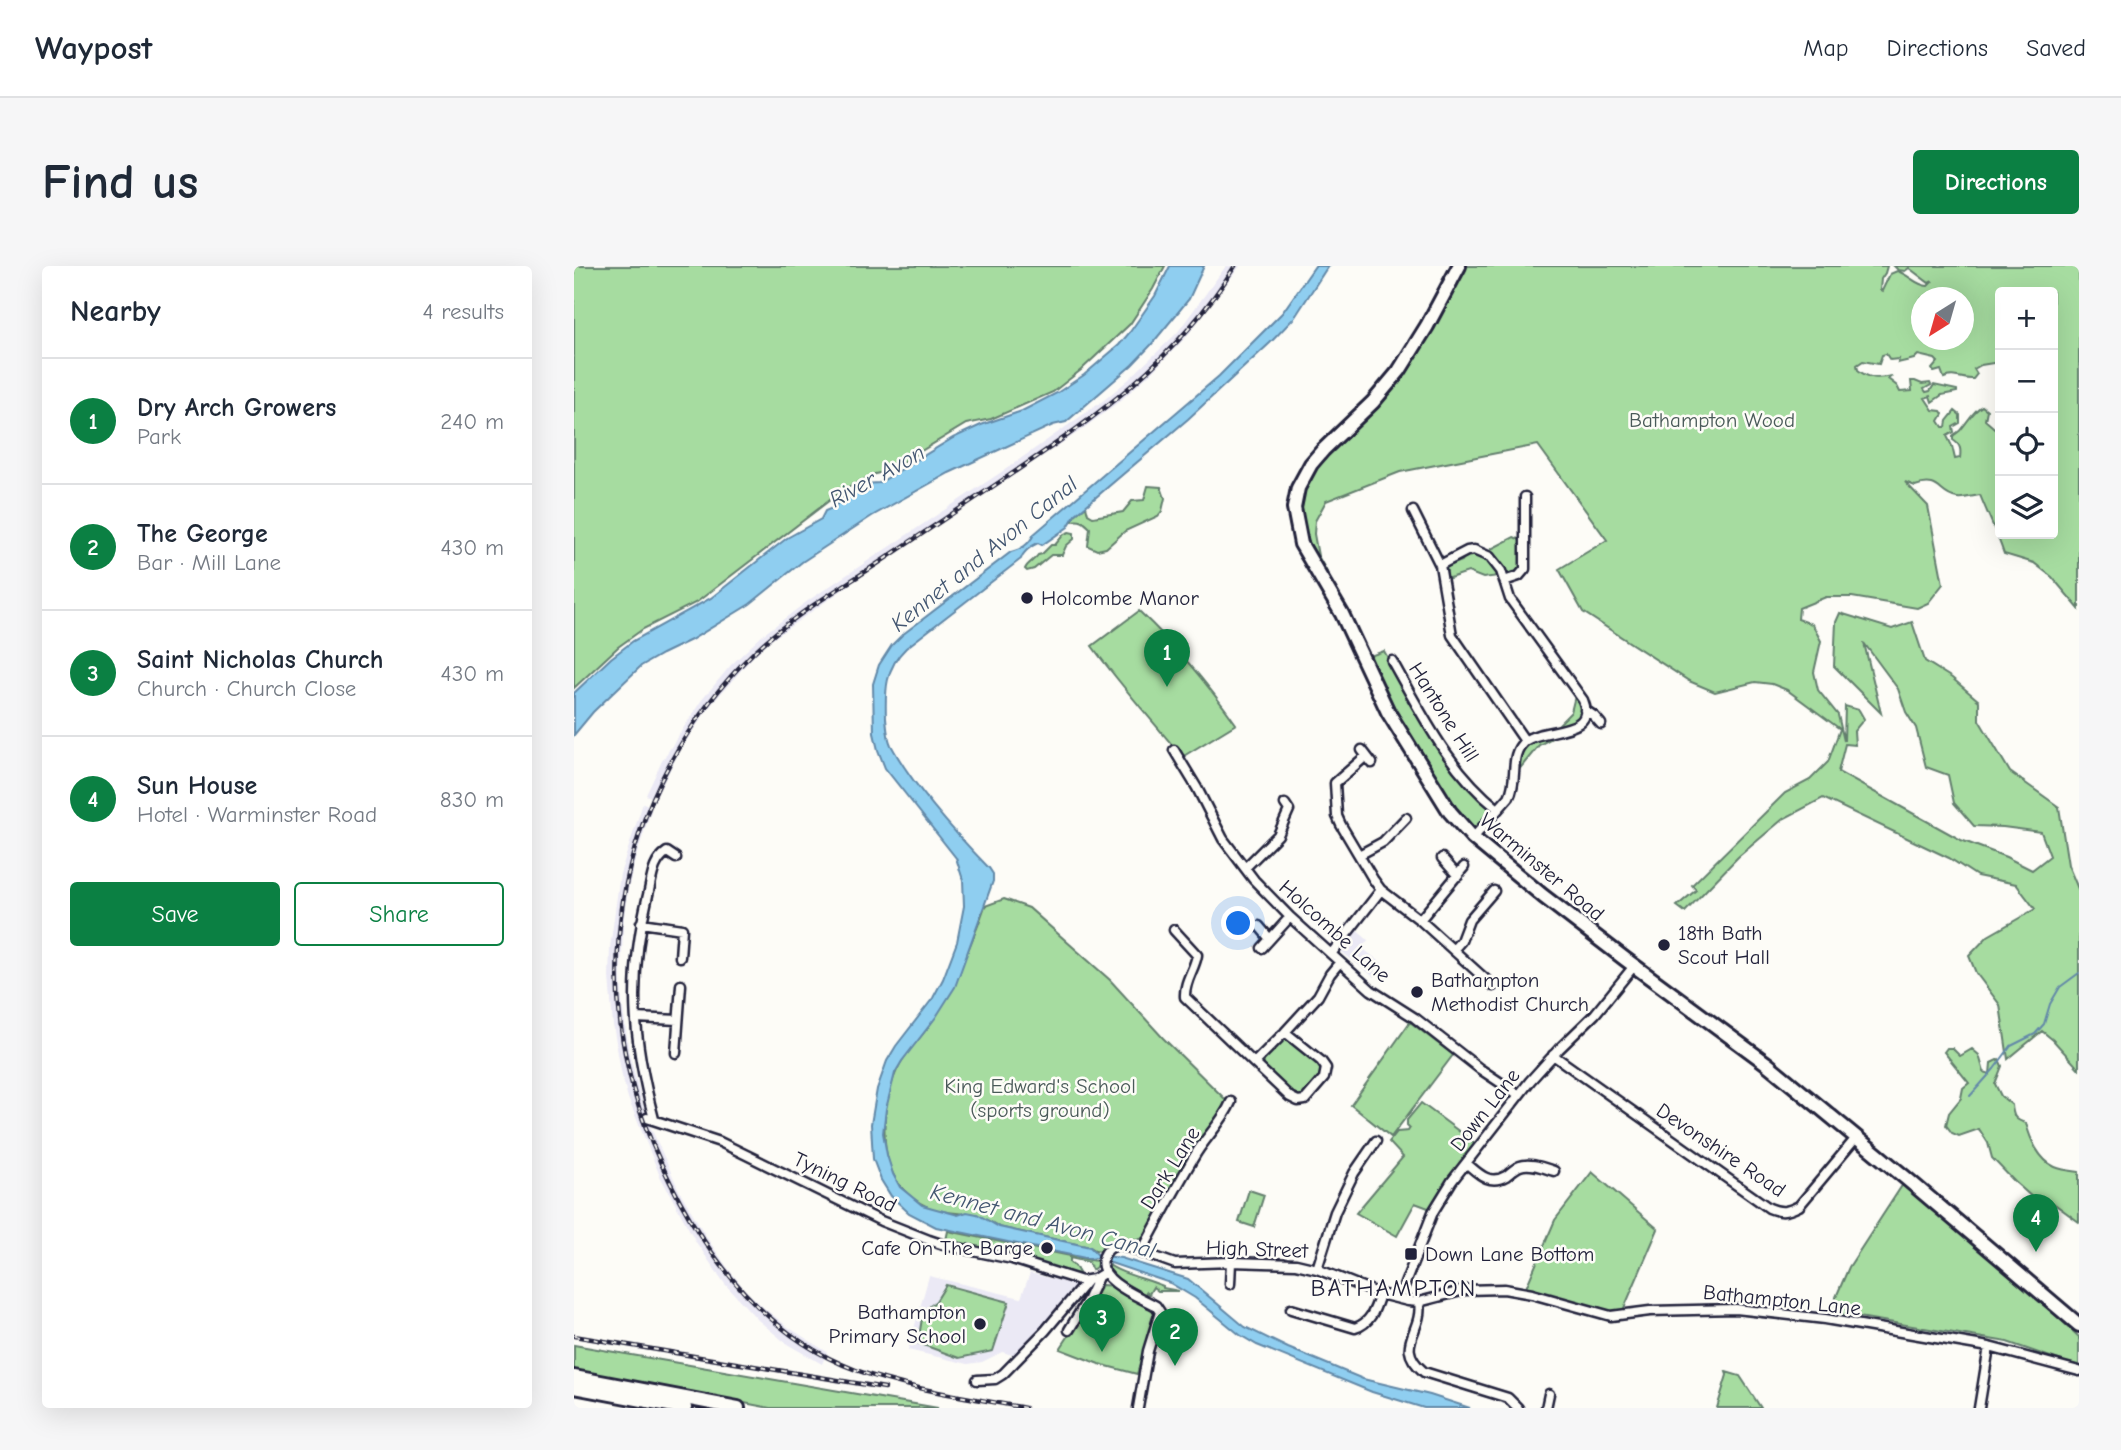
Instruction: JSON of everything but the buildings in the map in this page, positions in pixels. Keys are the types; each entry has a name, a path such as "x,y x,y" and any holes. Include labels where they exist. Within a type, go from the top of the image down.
{"highway":[{"name":"Warminster Road","path":"1459,266 1399,371 1373,402 1322,450 1306,472 1298,488 1294,508 1301,544 1342,614 1388,712 1450,812 1473,838 1634,966 1766,1063 2079,1325"},
{"path":"574,1377 738,1408"},
{"path":"574,1387 685,1408"}],"street":[{"path":"1504,582 1519,576 1525,569 1525,497"},
{"path":"1413,511 1440,565 1452,635 1525,741 1533,735 1574,726 1581,721 1585,710 1583,700 1510,599 1501,571 1490,557 1474,550 1467,551 1440,565"},
{"name":"Hantone Hill","path":"1392,661 1437,740 1460,774 1478,793 1499,809"},
{"path":"1585,710 1601,724"},
{"name":"Hantone Hill","path":"1473,838 1514,789 1516,752 1525,741"},
{"name":"Holcombe Lane","path":"1174,750 1218,830 1245,868 1290,917 1378,995 1415,1018 1480,1069 1519,1095"},
{"path":"1367,756 1335,783 1338,816 1359,855 1381,890 1489,977 1493,986"},
{"path":"1245,868 1278,835 1287,807 1297,821"},
{"path":"1359,855 1383,842 1403,822 1407,832"},
{"name":"Tyning Road","path":"676,858 667,852 656,864 641,923 634,981 636,1018 650,1118 720,1142 881,1221 929,1240 1012,1259 1087,1281"},
{"path":"1441,858 1458,876"},
{"path":"1420,920 1464,867"},
{"path":"1331,954 1381,890"},
{"path":"1453,950 1461,942 1469,920 1483,909 1494,891"},
{"path":"1262,948 1290,917"},
{"path":"641,923 682,929 680,957"},
{"path":"1259,926 1270,939"},
{"path":"1174,930 1197,955 1188,977 1185,997 1290,1097 1298,1101 1305,1100 1324,1078 1326,1069 1321,1061 1285,1032"},
{"path":"1255,1063 1318,996 1329,974 1340,962"},
{"name":"Down Lane","path":"1399,1299 1433,1212 1466,1163 1553,1055 1595,1014 1634,966"},
{"path":"677,1053 681,985"},
{"path":"636,1018 678,1020"},
{"name":"Devonshire Road","path":"1553,1055 1778,1212 1788,1212 1799,1206 1856,1138"},
{"name":"Dark Lane","path":"1141,1252 1198,1151 1227,1112 1231,1102"},
{"path":"1317,1269 1335,1212 1354,1173 1376,1141"},
{"path":"1466,1163 1484,1178 1494,1180 1504,1177 1519,1166 1530,1165 1554,1171"},
{"name":"High Street","path":"1101,1272 1104,1254 1112,1246 1119,1244 1175,1264 1296,1264 1399,1299"},
{"path":"1230,1284 1231,1262"},
{"path":"977,1380 995,1379 1003,1374 1045,1331 1087,1281 1101,1272"},
{"path":"1069,1329 1101,1272"},
{"path":"1101,1272 1156,1306 1160,1312 1148,1351 1138,1408"},
{"name":"Bathampton Lane","path":"1399,1299 1419,1302 1465,1290 1504,1289 1611,1316 1662,1310 1736,1309 1825,1319 1989,1347 2079,1371"},
{"path":"1291,1309 1354,1328 1370,1318 1380,1294"},
{"path":"1419,1302 1418,1322 1410,1339 1409,1351 1415,1364 1424,1372 1508,1398 1518,1408"},
{"path":"1979,1408 1989,1347"},
{"path":"1546,1408 1549,1394"}],"shaded area":[{"path":"1226,266 1240,266 1187,336 1120,401 1080,431 862,576 767,643 710,706 681,748 655,799 646,795 662,761 701,701 731,665 764,634 809,600 1006,469 1104,400 1177,333"},
{"path":"643,803 651,806 651,811 628,890 621,971 629,1053 643,1105 679,1190 727,1267 764,1308 827,1352 822,1364 787,1344 758,1320 725,1284 696,1242 660,1176 628,1098 613,1025 609,977 610,948 620,874"},
{"path":"1355,929 1368,940 1362,948 1383,964 1374,977 1339,950"},
{"name":"Bathampton Primary School","path":"1030,1273 1079,1286 1016,1356 1002,1352 982,1362 968,1364 908,1350 929,1276 1021,1298"}],"green space":[{"path":"574,266 1165,266 1130,324 1053,392 991,419 966,424 888,471 875,474 843,490 697,602 643,629 618,647 574,688"},
{"name":"Bathampton Wood","path":"1464,266 1887,266 1881,279 1882,291 1890,274 1897,271 1924,285 1928,286 1933,281 1929,283 1909,268 1905,271 1894,266 2079,266 2079,609 2052,577 2034,563 2004,554 1998,539 2058,539 2058,287 1995,287 1995,363 1974,369 1977,374 1973,379 1951,376 1944,378 1941,370 1934,372 1932,369 1938,362 1935,359 1918,355 1914,359 1898,363 1899,359 1890,360 1886,354 1882,355 1879,364 1863,361 1857,365 1858,370 1874,378 1892,376 1888,379 1900,392 1912,391 1911,381 1930,383 1931,385 1924,389 1926,392 1934,385 1957,390 1932,402 1930,396 1925,398 1933,410 1943,414 1939,421 1943,427 1946,427 1955,411 1960,415 1960,423 1953,427 1954,432 1947,436 1955,459 1960,458 1960,450 1953,436 1979,408 1982,406 1987,410 1985,420 1995,429 1995,531 1980,495 1957,498 1946,494 1935,485 1915,486 1905,482 1928,506 1943,584 1928,603 1917,608 1852,597 1826,597 1799,608 1798,619 1812,624 1821,641 1814,672 1818,690 1838,715 1844,741 1845,706 1859,710 1864,719 1854,731 1855,745 1845,744 1838,772 1961,840 2032,870 2050,856 2041,832 1974,826 1954,803 1948,775 1926,767 1916,728 1906,712 1898,689 1864,643 1881,713 1834,666 1836,622 1840,613 1892,629 1912,622 1925,661 1952,678 1979,701 1979,720 2010,772 2059,807 2068,865 2079,891 2079,1069 2042,1031 2008,1059 2000,1005 1976,973 1969,956 1988,936 2035,909 2016,884 1977,876 1949,858 1823,798 1783,819 1738,857 1685,912 1677,906 1696,890 1692,885 1785,793 1810,780 1828,762 1840,729 1787,690 1772,684 1755,682 1715,692 1689,681 1583,612 1559,569 1607,540 1538,445 1400,472 1326,501 1315,521 1314,534 1318,556 1326,574 1303,532 1300,508 1306,486 1335,446 1392,392 1406,374"},
{"path":"1148,486 1161,487 1165,498 1158,516 1125,531 1106,548 1097,550 1088,546 1090,528 1078,520 1072,521 1075,515 1086,506 1088,514 1093,517 1123,512 1132,501 1144,500"},
{"path":"1069,532 1074,533 1074,539 1066,546 1062,555 1051,555 1034,569 1025,569 1038,555"},
{"path":"1514,537 1522,541 1523,564 1520,572 1506,576 1491,549"},
{"path":"1474,555 1490,561 1499,576 1483,578 1468,572 1447,579 1446,567 1462,561 1465,556"},
{"path":"1139,611 1190,665 1236,724 1182,757 1092,646"},
{"path":"1384,651 1436,742 1490,806 1490,814 1474,829 1467,826 1455,810 1386,701 1367,657"},
{"path":"1575,696 1579,697 1580,704 1577,719 1556,727 1571,712"},
{"path":"1559,734 1539,745 1518,771 1521,753 1528,743"},
{"name":"King Edward's School (sports ground)","path":"1004,899 1029,908 1110,980 1163,1038 1228,1102 1148,1236 1108,1242 1102,1245 1101,1251 999,1227 976,1216 942,1211 920,1203 897,1182 890,1166 884,1131 885,1113 894,1078 900,1064 941,1007 969,948 985,906"},
{"path":"1410,1022 1453,1055 1391,1137 1351,1105"},
{"path":"1285,1039 1290,1040 1323,1069 1314,1086 1298,1098 1264,1067 1264,1058"},
{"path":"1947,1048 1952,1048 1960,1056 1972,1049 1979,1055 1984,1072 1990,1074 1991,1063 1999,1059 2002,1066 1995,1084 2001,1096 2012,1105 2015,1117 2026,1123 2040,1154 2055,1167 2079,1172 2079,1222 2053,1203 2033,1198 2015,1182 1992,1158 1988,1143 1979,1129 1959,1136 1952,1133 1946,1125 1949,1113 1961,1098 1963,1088 1969,1083 1944,1052"},
{"path":"1421,1103 1476,1144 1456,1169 1431,1209 1415,1203 1397,1236 1356,1213 1403,1157 1389,1142 1397,1132 1408,1131 1410,1128 1407,1120"},
{"path":"1592,1172 1658,1229 1622,1313 1606,1312 1525,1290 1555,1220"},
{"path":"1903,1184 2030,1291 2079,1337 2079,1367 2007,1342 1835,1313 1836,1297 1849,1267"},
{"path":"1249,1190 1264,1195 1254,1227 1239,1222"},
{"path":"948,1231 1098,1261 1092,1270 1088,1262 1070,1258 1080,1275 996,1251 949,1244 946,1240"},
{"path":"1106,1263 1163,1288 1179,1291 1158,1291 1153,1287 1149,1294 1146,1292 1145,1295 1112,1275 1107,1270"},
{"path":"946,1285 1009,1302 993,1351 959,1358 918,1343 923,1312 936,1301"},
{"path":"1102,1285 1114,1286 1152,1309 1155,1314 1137,1374 1099,1364 1060,1349"},
{"path":"574,1345 938,1408 770,1408 574,1370"},
{"path":"1726,1372 1740,1376 1761,1408 1717,1408"}],"water":[{"path":"1170,266 1204,266 1189,299 1132,365 1066,422 1053,425 949,473 872,516 802,562 750,604 691,640 641,666 593,712 574,735 574,693 611,658 633,641 711,598 787,538 821,519 825,511 835,507 843,496 855,488 879,483 953,438 1022,411 1084,375 1130,332 1155,296"},
{"path":"1315,266 1328,266 1295,317 1270,343 1188,419 1075,515 1068,527 1042,545 1038,543 1030,548 1021,559 906,648 890,672 886,718 891,745 923,794 989,868 993,881 955,987 895,1073 883,1133 887,1155 900,1187 922,1205 958,1215 967,1212 977,1214 999,1227 1090,1247 1098,1255 1121,1258 1188,1279 1245,1327 1288,1348 1363,1379 1470,1408 1424,1408 1372,1392 1257,1345 1240,1335 1195,1298 1170,1283 1096,1258 1090,1259 936,1227 909,1213 891,1196 873,1159 871,1124 877,1089 887,1061 933,998 943,979 957,942 964,906 963,880 956,858 885,768 878,750 874,733 873,684 879,665 902,635 1011,552 1027,544 1034,534 1219,376 1282,313"}],"waterway":[{"path":"1970,1096 2011,1046 2035,1034 2044,1024 2050,1004 2060,987 2079,973"}],"railway":[{"path":"1025,1408 918,1388 856,1370 820,1353 787,1332 758,1307 732,1278 708,1247 668,1179 641,1114 632,1084 625,1054 618,994 619,932 623,901 640,831 669,765 708,704 756,650 799,615 1007,477 1104,408 1161,359 1187,331 1235,266"},
{"path":"574,1336 885,1388"}],"place":[{"name":"Holcombe Manor","path":"1027,598"},
{"name":"Dry Arch Growers","path":"1167,687"},
{"name":"18th Bath Scout Hall","path":"1664,945"},
{"name":"Bathampton Methodist Church","path":"1417,992"},
{"name":"Cafe On The Barge","path":"1047,1248"},
{"name":"Sun House","path":"2036,1252"},
{"name":"Down Lane Bottom","path":"1411,1254"},
{"name":"Bathampton Primary School","path":"980,1324"},
{"name":"Saint Nicholas Church","path":"1102,1352"},
{"name":"The George","path":"1175,1366"}],"district":[{"name":"BATHAMPTON","path":"1394,1288"}],"water label":[{"name":"River Avon","path":"877,476"},
{"name":"Kennet and Avon Canal","path":"984,554"},
{"name":"Kennet and Avon Canal","path":"1043,1221"}]}
